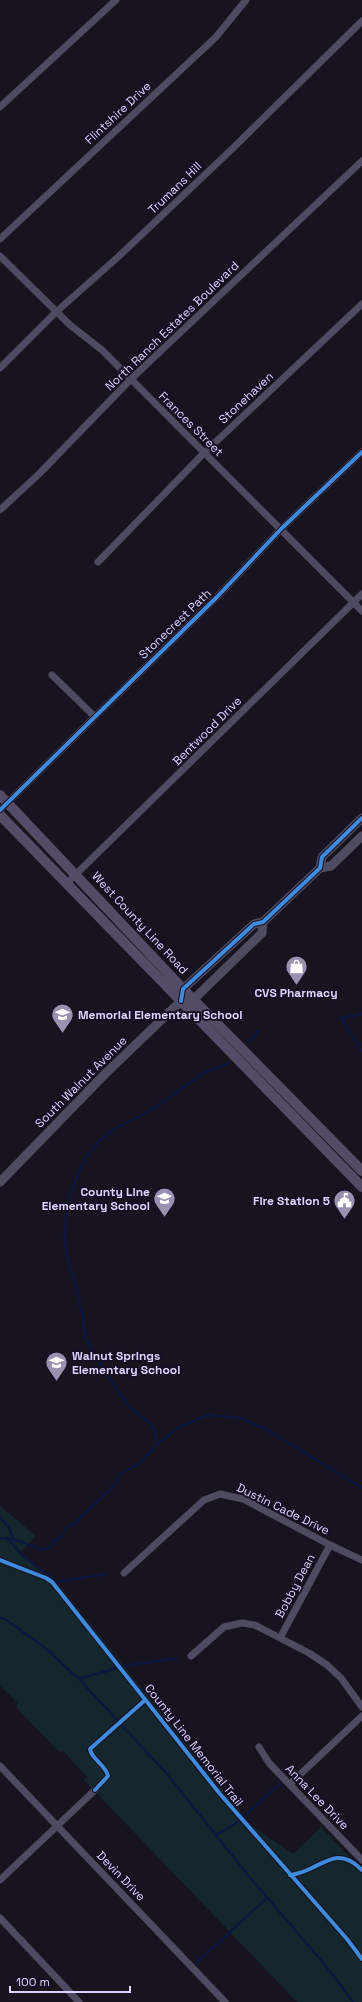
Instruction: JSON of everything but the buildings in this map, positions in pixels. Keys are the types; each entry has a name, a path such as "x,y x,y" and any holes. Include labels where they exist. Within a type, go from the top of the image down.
{"main road":[{"name":"West County Line Road","path":"0,796 4,807 76,875 183,989 362,1171"},
{"name":"West County Line Road","path":"0,815 68,883 362,1187"}],"street":[{"path":"0,107 116,0"},
{"name":"Flintshire Drive","path":"0,239 216,36 246,0"},
{"name":"Trumans Hill","path":"0,368 56,312 175,203 362,21"},
{"name":"North Ranch Estates Boulevard","path":"0,510 39,474 130,380 362,161"},
{"name":"Frances Street","path":"0,256 70,325 102,350 130,380 168,416 362,611"},
{"name":"Stonehaven","path":"98,562 204,453 362,304"},
{"name":"Stonecrest Path","path":"4,807 94,716 217,597 281,530 362,452"},
{"name":"Bentwood Drive","path":"68,883 362,594"},
{"path":"52,675 94,716"},
{"path":"320,868 322,857 362,818"},
{"path":"263,922 262,933 194,999 181,1001 183,989 254,924 263,922 320,868 331,866 362,836"},
{"name":"South Walnut Avenue","path":"0,1182 105,1074 181,1001"},
{"name":"Dustin Cade Drive","path":"124,1573 204,1500 220,1494 243,1499 330,1545 362,1560"},
{"name":"Bobby Dean","path":"280,1638 330,1545"},
{"path":"191,1656 219,1630 236,1624 255,1625 309,1653 327,1665 340,1678 362,1707"},
{"path":"290,1784 362,1716"},
{"name":"Anna Lee Drive","path":"259,1747 269,1763 362,1860"},
{"name":"Devin Drive","path":"0,1766 225,2002"},
{"path":"0,1880 95,1790"},
{"path":"0,1918 79,2002"}],"green space":[{"path":"0,1506 36,1536 19,1554 41,1571 52,1576 251,1825 293,1854 321,1827 362,1870 362,2002 297,2002 84,1780 87,1777 63,1751 59,1752 17,1708 17,1702 0,1686"}],"waterway":[{"path":"362,1014 341,1018 362,1051"},
{"path":"249,1042 258,1031"},
{"path":"156,1445 156,1438 153,1428 145,1419 131,1408 121,1395 102,1367 86,1338 82,1311 67,1258 65,1240 67,1213 74,1184 80,1170 95,1145 115,1129 156,1107 202,1074 229,1063"},
{"path":"0,1538 16,1540 43,1550 53,1545 54,1540 62,1537 66,1528 75,1523 115,1485 120,1474 139,1464 156,1445 178,1428 208,1415 240,1418 266,1429 362,1488"},
{"path":"0,1517 9,1528 13,1538"},
{"path":"7,1537 21,1554 56,1582 106,1574"},
{"path":"0,1618 5,1619 44,1647 79,1679 166,1773 247,1874 326,1966 353,2002"},
{"path":"124,1666 170,1659 176,1660"},
{"path":"79,1679 118,1668"},
{"path":"243,1817 280,1784"},
{"path":"215,1835 229,1828 240,1820"},
{"path":"196,1963 267,1898"}],"cycle path":[{"path":"0,810 217,597 281,529 362,452"},
{"path":"181,1001 183,989 254,924 263,922 320,868 322,857 362,818"},
{"name":"County Line Memorial Trail","path":"0,1560 46,1578 52,1582 220,1794 347,1939 362,1959"},
{"name":"County Line Memorial Trail","path":"95,1790 108,1776 107,1772 93,1756 90,1749 144,1701"},
{"path":"290,1875 300,1873 335,1858 343,1858 352,1862 362,1870"}],"place":[{"name":"CVS Pharmacy","path":"296,986"},
{"name":"Memorial Elementary School","path":"62,1034"},
{"name":"County Line Elementary School","path":"165,1218"},
{"name":"Fire Station 5","path":"345,1220"},
{"name":"Walnut Springs Elementary School","path":"56,1382"}]}
